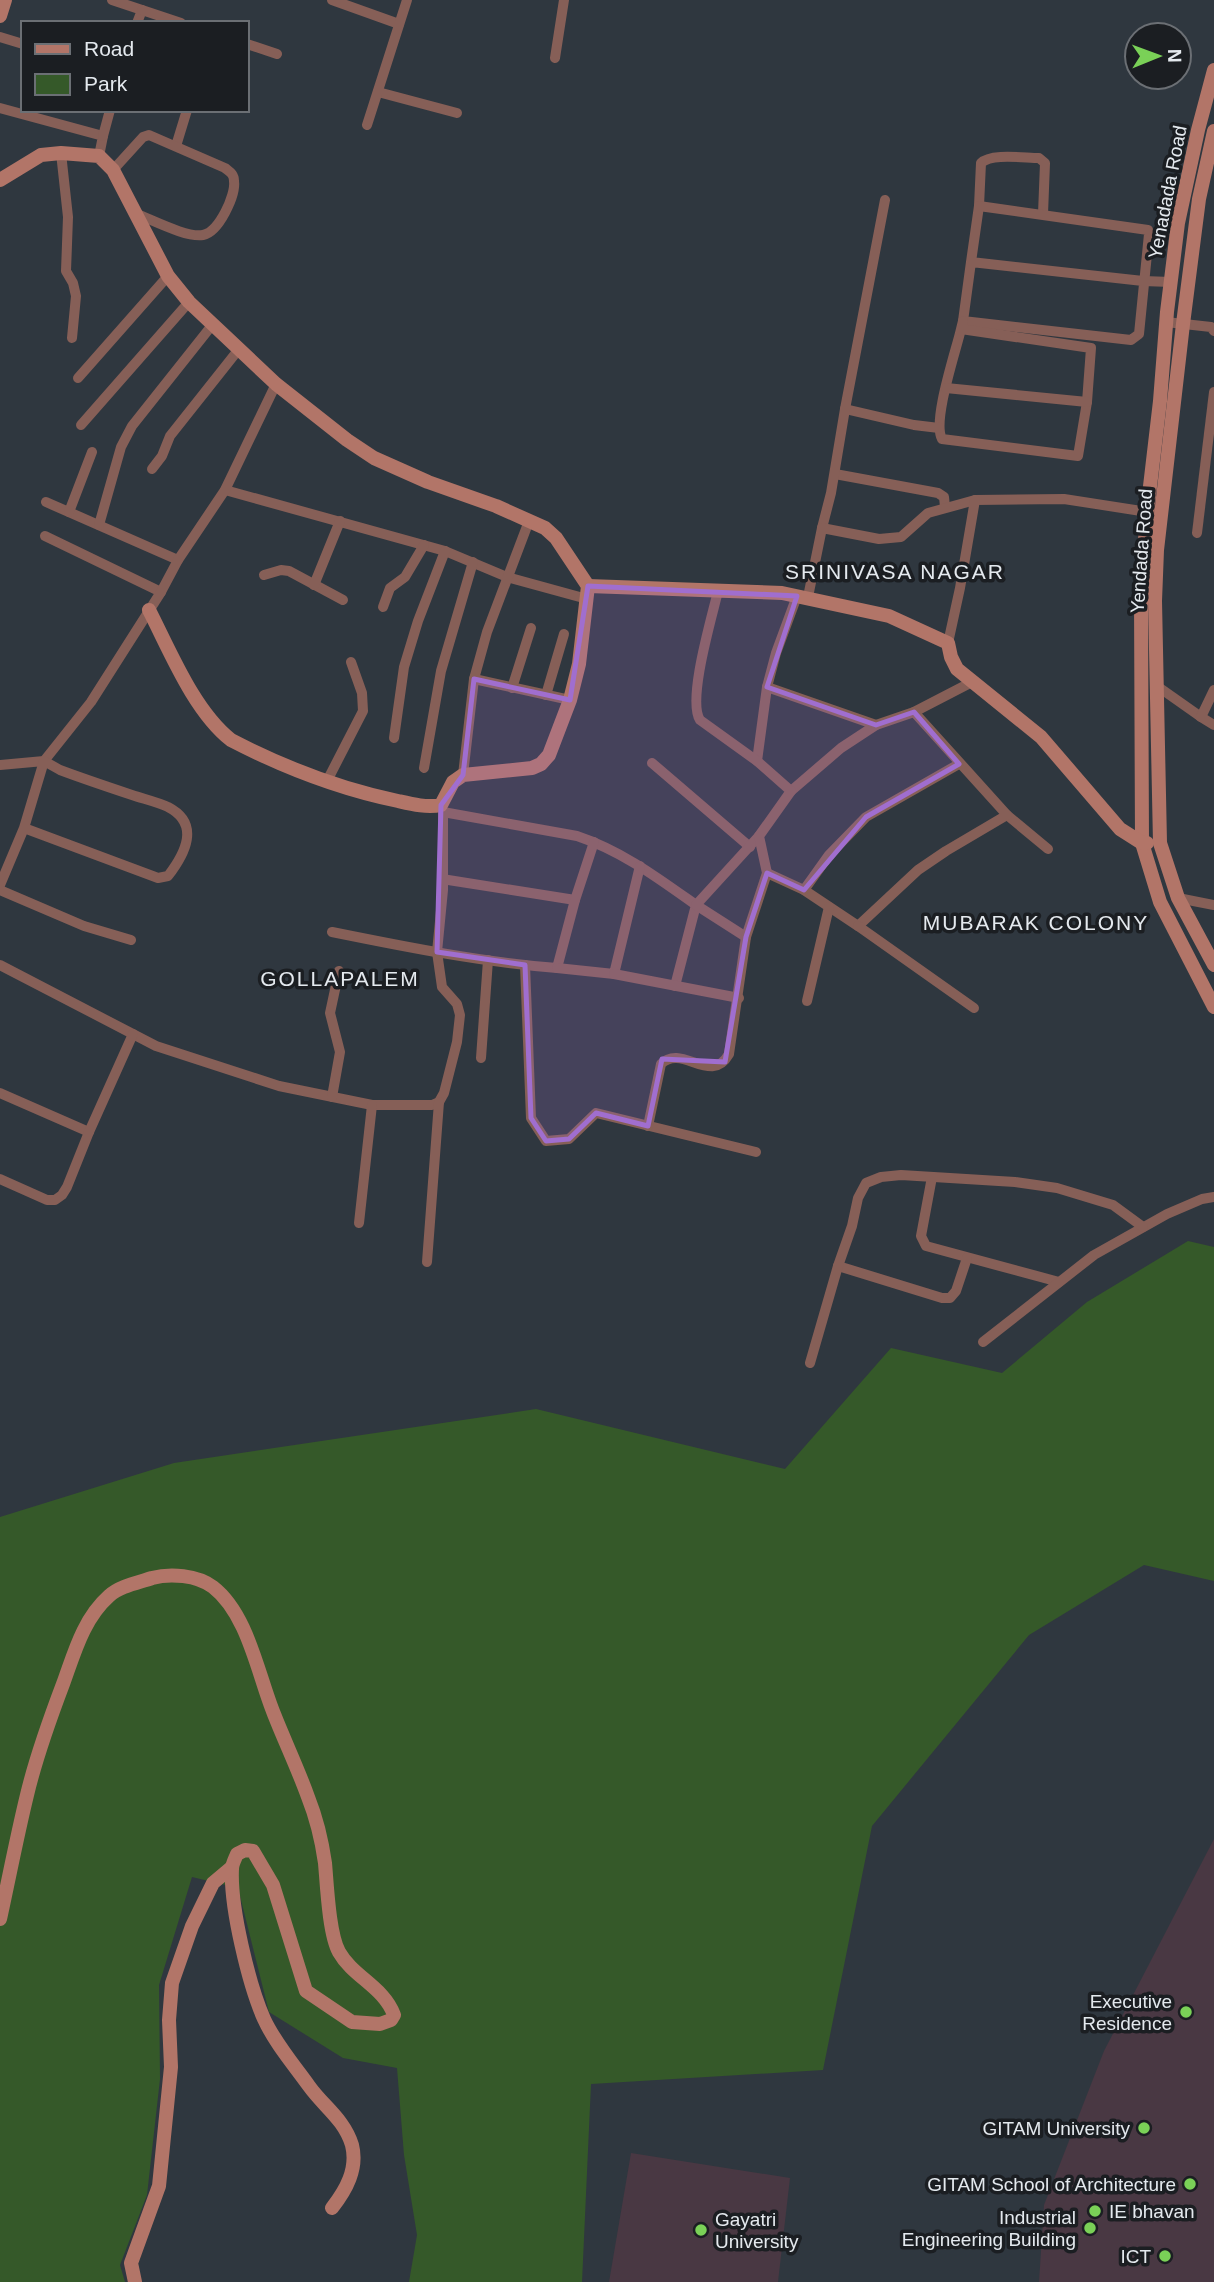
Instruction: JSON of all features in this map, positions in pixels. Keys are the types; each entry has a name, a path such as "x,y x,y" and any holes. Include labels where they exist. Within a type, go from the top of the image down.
{"street":[{"path":"0,16 5,0"},
{"path":"112,0 175,21"},
{"path":"332,0 399,24"},
{"path":"368,125 407,0"},
{"path":"555,58 564,0"},
{"path":"138,21 142,10"},
{"path":"0,37 21,43"},
{"path":"248,44 276,54"},
{"name":"Yenadada Road","path":"1166,322 1178,223 1209,105 1214,70"},
{"path":"378,92 457,113"},
{"path":"0,108 103,136"},
{"path":"99,156 109,112"},
{"path":"176,146 186,112"},
{"name":"Yendada Road","path":"1214,131 1199,199 1183,324 1141,598 1142,844 1160,902 1214,1007"},
{"path":"113,170 143,137 149,135 225,168 233,175 235,184 220,223 203,235 190,234 134,213"},
{"path":"61,153 68,217 66,271 76,296 72,338"},
{"path":"0,180 34,157 61,153 99,156 113,170 169,276 189,302 276,384 374,458 545,528 556,538 588,593 579,664 570,700 549,755 541,764 532,768 463,775 453,782 442,809 442,879 437,952 442,987 457,1004 460,1015 457,1042 444,1093 439,1102 427,1262"},
{"path":"962,325 1091,348 1079,456 949,441 942,439 939,428 940,413 962,325 979,206 981,163 993,157 1039,159 1045,163 1043,214"},
{"path":"757,761 767,687 776,653 803,596 835,474 885,200"},
{"path":"962,325 1131,340 1139,334 1148,230 979,206"},
{"path":"971,262 1171,282"},
{"path":"78,378 169,276"},
{"path":"80,425 189,302"},
{"path":"1166,322 1210,327 1214,331"},
{"name":"Yendada Road","path":"1166,322 1154,513 1157,550 1155,601 1160,843 1178,898 1214,965"},
{"path":"99,525 121,447 132,426 213,324"},
{"path":"152,469 162,456 170,436 239,349"},
{"path":"131,940 84,926 0,888 24,828 44,761 91,702 161,592 178,560 225,490 276,384"},
{"path":"946,388 1087,402"},
{"path":"1198,533 1208,488 1214,392"},
{"path":"845,409 939,428"},
{"path":"69,512 92,452"},
{"path":"835,474 938,493 944,497 945,507"},
{"path":"225,490 445,551 507,577 588,593 718,591 803,596 889,616 948,643"},
{"path":"822,527 890,539 901,537 928,513 975,500 1064,499 1154,513"},
{"path":"975,500 948,643 957,669 1041,737 1120,828 1142,844 1160,843"},
{"path":"46,502 178,560"},
{"path":"314,585 340,521"},
{"path":"463,775 474,679 487,632 529,521"},
{"path":"45,536 161,592"},
{"path":"383,607 390,587 405,577 424,545"},
{"path":"394,738 407,658 445,551"},
{"path":"424,768 441,671 473,562"},
{"path":"264,575 281,570 289,571 342,600"},
{"path":"718,591 701,662 695,707 697,715 791,791"},
{"path":"149,610 184,681 222,733 242,746 327,781 381,797 577,836 594,842 640,866 746,937"},
{"path":"512,688 531,628"},
{"path":"545,695 564,634"},
{"path":"327,781 363,711 362,693 351,662"},
{"path":"474,679 570,700"},
{"path":"675,986 696,905 750,847 791,791 841,748 876,726 914,712 972,682"},
{"path":"1157,686 1214,725"},
{"path":"767,687 876,726"},
{"path":"1201,717 1214,691"},
{"path":"914,712 1007,815 1048,849"},
{"path":"0,765 44,761 60,770 169,807 184,822 188,835 184,852 168,876 158,878 24,828"},
{"path":"652,763 750,847"},
{"path":"804,890 829,855 866,817 959,764"},
{"path":"858,926 918,870 1007,815"},
{"path":"648,1126 661,1064 666,1059 676,1057 718,1066 729,1054 746,937 767,873 758,836"},
{"path":"556,968 594,842"},
{"path":"614,974 640,866"},
{"path":"767,873 804,890 829,906 974,1008"},
{"path":"442,879 575,900"},
{"path":"1178,898 1214,905"},
{"path":"807,1001 829,906"},
{"path":"332,932 488,960 614,974 739,998"},
{"path":"481,1058 488,960"},
{"path":"0,965 156,1046 279,1086 372,1105 432,1105 439,1102"},
{"path":"525,965 531,1118 546,1141 569,1139 596,1113 757,1152"},
{"path":"332,1097 340,1052 330,1013 339,971"},
{"path":"0,1179 47,1200 54,1200 62,1195 133,1034"},
{"path":"0,1093 89,1132"},
{"path":"359,1223 372,1105"},
{"path":"810,1363 858,1198 866,1183 881,1177 901,1175 1014,1181 1057,1188 1113,1205 1143,1227"},
{"path":"932,1177 921,1236 926,1246 1059,1282"},
{"path":"983,1342 1094,1255 1167,1214 1202,1199 1214,1197"},
{"path":"838,1266 942,1298 950,1298 956,1291 967,1258"},
{"path":"0,1919 34,1768 80,1636 100,1605 111,1594 127,1586 161,1576 178,1575 213,1586 237,1616 310,1800 324,1860 330,1914 338,1951 362,1978 380,1992 394,2015 391,2020 380,2024 352,2022 306,1991 272,1885 253,1851 245,1850 237,1854 232,1867 236,1917 256,1999 266,2022 320,2101 346,2127 353,2148 351,2176 343,2194 332,2208"},
{"path":"135,2282 131,2263 159,2186 171,2067 169,2020 172,1983 192,1926 213,1883 232,1867"}],"highlighted area":[{"path":"588,586 797,596 767,687 876,725 914,712 959,764 866,817 804,890 767,873 746,937 725,1062 662,1059 648,1126 596,1113 569,1139 546,1141 531,1118 525,965 437,952 441,805 463,775 474,679 570,700"}],"shaded area":[{"name":"GITAM University","path":"1214,1839 1214,2282 1039,2282 1044,2205 1104,2051"},
{"name":"Gayatri University","path":"631,2153 790,2178 778,2282 609,2282"}],"green space":[{"path":"1188,1241 1214,1247 1214,1581 1144,1565 1029,1635 872,1826 823,2070 591,2084 582,2282 409,2282 417,2235 404,2155 397,2068 343,2058 269,2012 238,1888 192,1877 159,1985 160,2079 147,2195 120,2265 125,2282 0,2282 0,1517 174,1463 536,1409 785,1469 891,1348 1002,1373 1087,1302"}],"place":[{"name":"Executive Residence","path":"1186,2012"},
{"name":"GITAM University","path":"1144,2128"},
{"name":"GITAM School of Architecture","path":"1190,2184"},
{"name":"IE bhavan","path":"1095,2211"},
{"name":"Industrial Engineering Building","path":"1090,2228"},
{"name":"Gayatri University","path":"701,2230"},
{"name":"ICT","path":"1165,2256"}],"district":[{"name":"SRINIVASA NAGAR","path":"895,572"},
{"name":"MUBARAK COLONY","path":"1036,923"},
{"name":"GOLLAPALEM","path":"340,979"}]}
